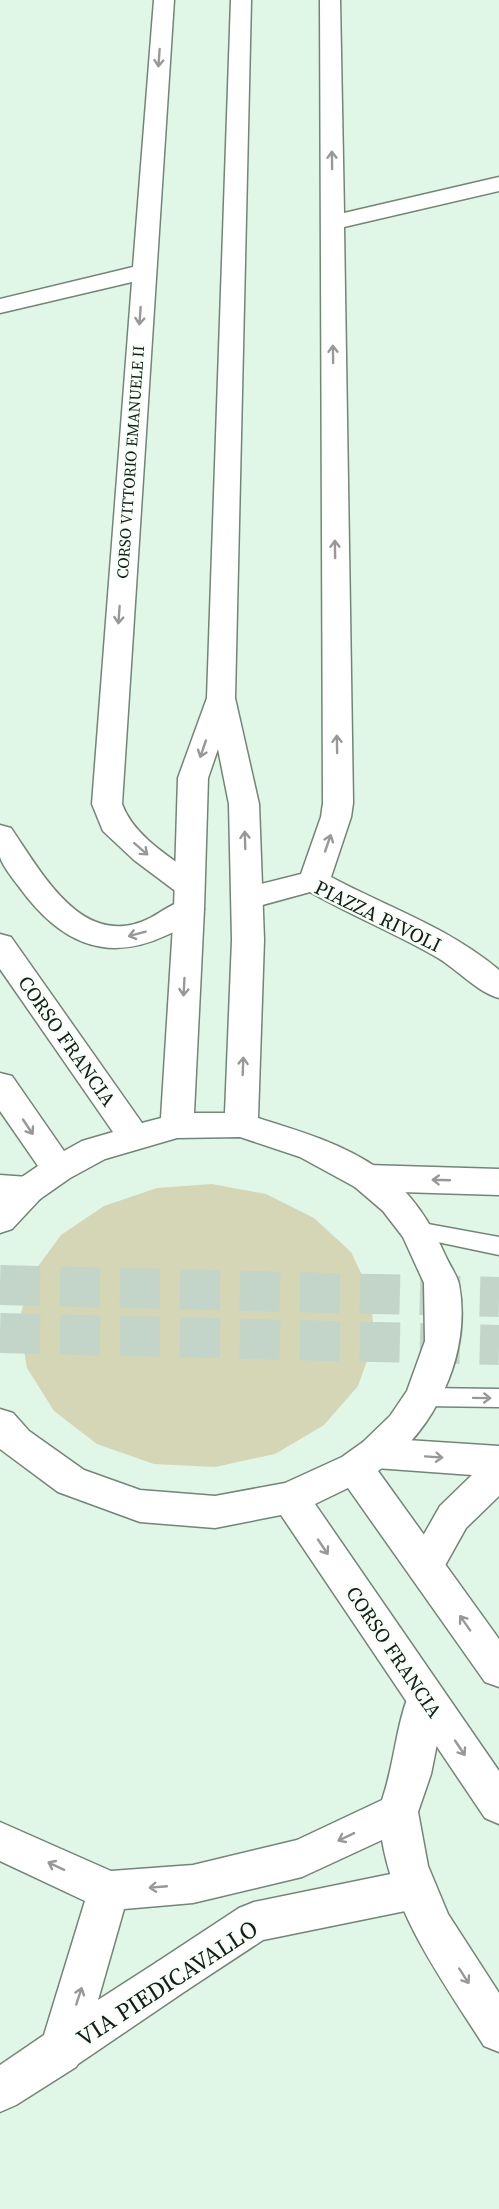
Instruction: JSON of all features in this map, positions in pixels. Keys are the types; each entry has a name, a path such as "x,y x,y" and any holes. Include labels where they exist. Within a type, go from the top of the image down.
{"street":[{"name":"CORSO VITTORIO EMANUELE II","path":"164,0 106,804 114,824 189,898"},
{"path":"241,1125 248,898 244,804 221,698 242,0"},
{"path":"314,881 336,817 338,803 330,0"},
{"path":"332,223 499,184"},
{"path":"0,306 143,272"},
{"path":"177,1126 193,778 221,698"},
{"path":"0,835 47,901 74,928 100,937 122,938 150,931 189,898"},
{"name":"PIAZZA RIVOLI","path":"248,898 314,881 347,901 444,947 494,975"},
{"name":"CORSO FRANCIA","path":"0,945 134,1137"},
{"path":"0,1085 57,1169"},
{"path":"0,1220 14,1189 94,1150 177,1126 241,1125 312,1148 367,1178 395,1202 417,1230 441,1283 443,1341 423,1397 403,1427 366,1461 290,1498 215,1512 140,1506 72,1481 16,1452 16,1442 0,1424"},
{"path":"367,1178 499,1182"},
{"path":"366,1461 499,1461"},
{"path":"366,1461 425,1566 499,1670"},
{"path":"425,1566 453,1517 499,1472"},
{"name":"CORSO FRANCIA","path":"290,1498 499,1805"},
{"path":"426,1699 411,1774 398,1812 407,1866 432,1927 499,2031"},
{"path":"0,1841 109,1891 192,1884 302,1858 398,1812"},
{"name":"VIA PIEDICAVALLO","path":"0,2091 254,1922 415,1889"},
{"name":"VIA PIEDICAVALLO","path":"61,2052 98,1936 109,1891"}],"lane":[{"path":"417,1230 499,1246"},
{"path":"423,1397 499,1398"}],"green space":[{"path":"212,1184 266,1194 314,1218 351,1252 371,1294 374,1341 358,1386 324,1425 275,1454 215,1467 154,1464 97,1444 54,1411 27,1368 19,1321 31,1276 61,1235 104,1206 157,1188"}],"tunnel":[{"path":"0,1285 499,1297"},
{"path":"0,1333 499,1345"}]}
